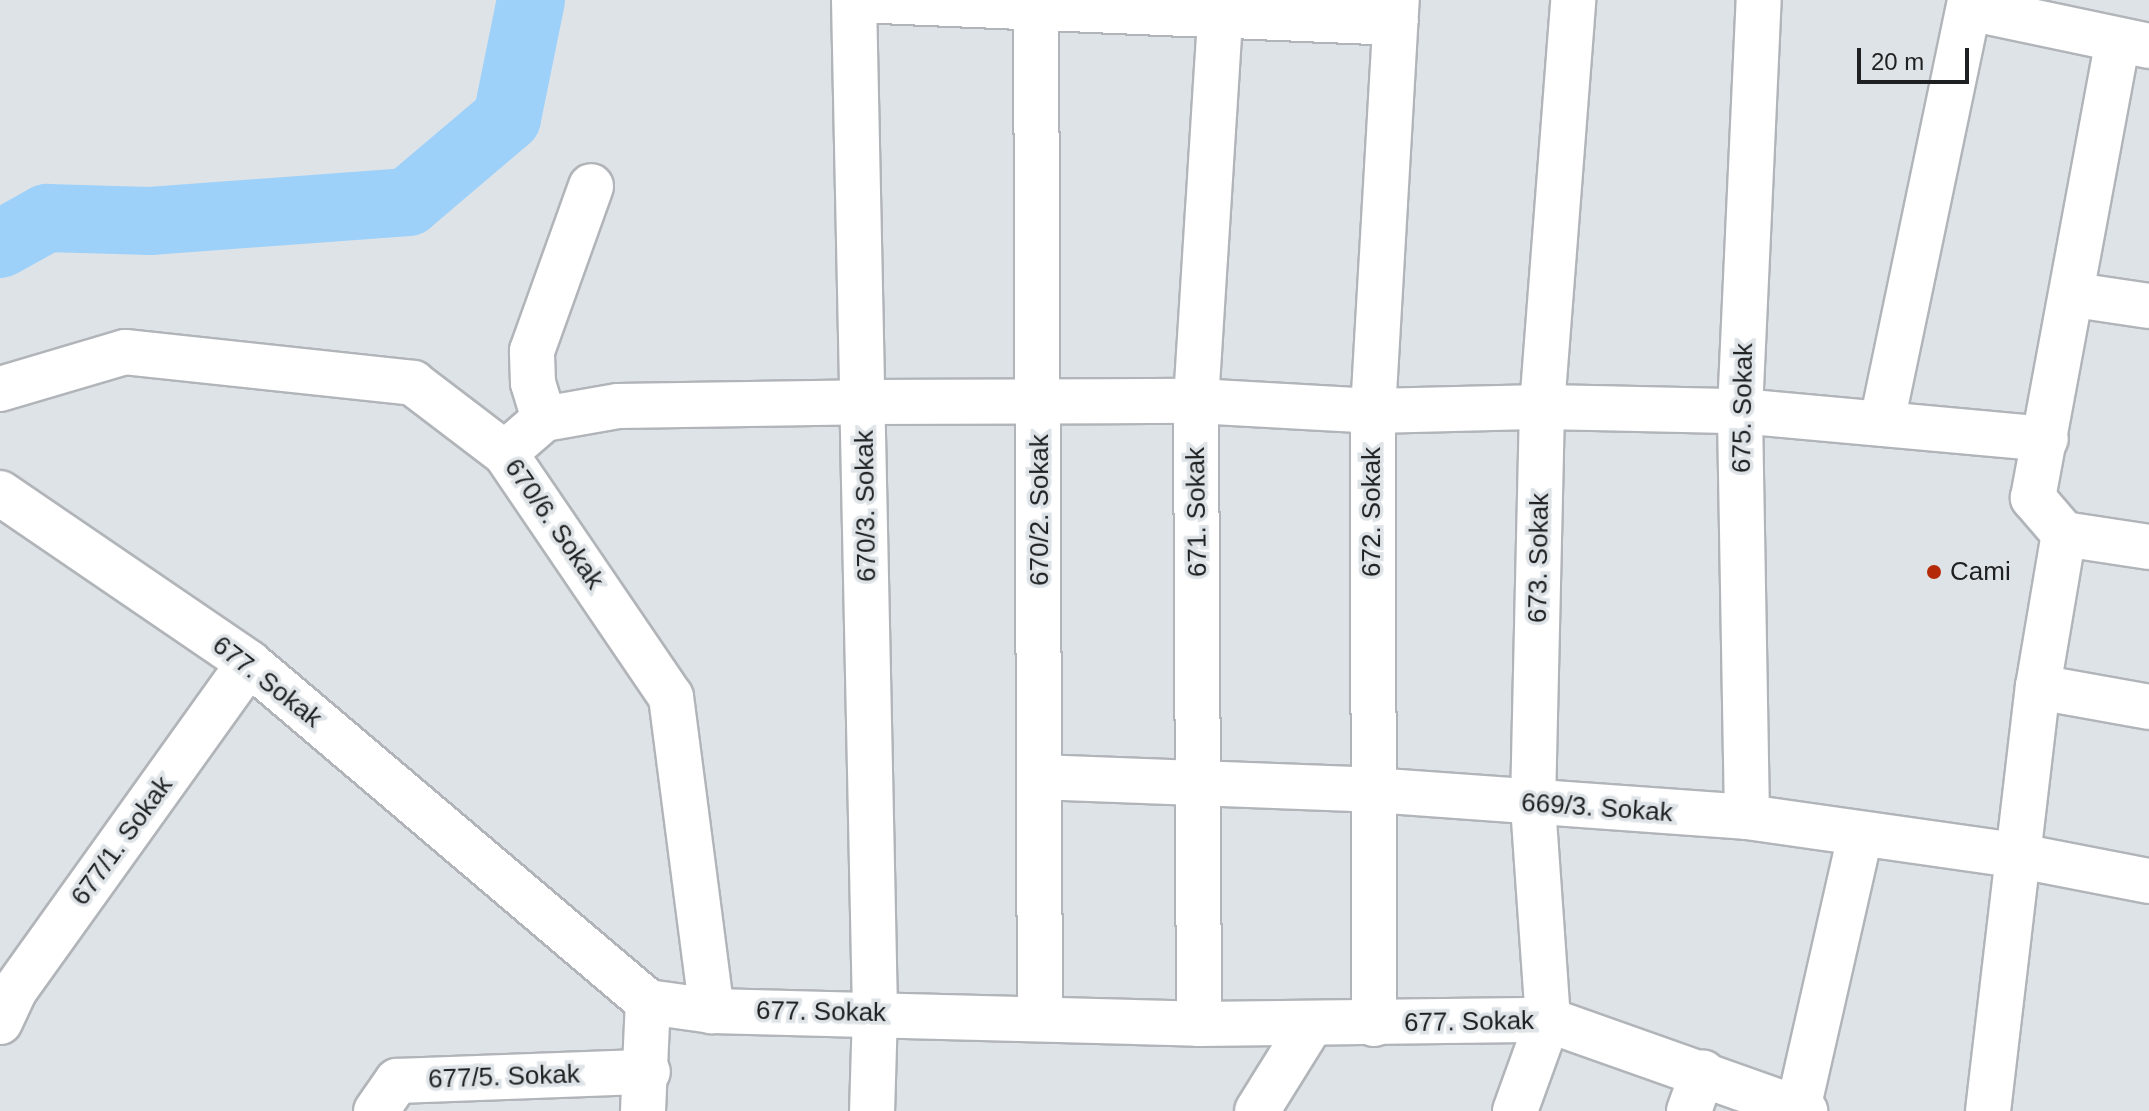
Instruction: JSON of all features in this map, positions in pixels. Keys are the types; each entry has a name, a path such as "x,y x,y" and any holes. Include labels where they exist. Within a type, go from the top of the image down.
{"street":[{"path":"855,0 1397,12"},
{"name":"670/3. Sokak","path":"855,0 875,1012 872,1111"},
{"name":"673. Sokak","path":"1515,1111 1548,1020 1533,804 1542,407 1573,0"},
{"name":"675. Sokak","path":"1747,817 1740,411 1759,0"},
{"name":"670/2. Sokak","path":"1036,4 1040,400 1040,1019"},
{"path":"1882,422 1970,4 2134,44 2075,295 2033,498 2064,534 2149,547"},
{"name":"671. Sokak","path":"1199,1024 1196,401 1221,8"},
{"name":"672. Sokak","path":"1374,1024 1373,411 1397,12"},
{"path":"544,419 533,383 532,351 591,186"},
{"path":"2075,295 2149,306"},
{"name":"670/6. Sokak","path":"0,389 125,352 413,383 505,453 671,697 712,1011"},
{"path":"505,453 544,419 618,406 1040,400 1196,401 1373,411 1542,407 1740,411 2046,439"},
{"name":"677. Sokak","path":"0,493 249,663 648,1002 712,1011 875,1012 1199,1024 1310,1026 1548,1020 1696,1092 1802,1110"},
{"path":"1988,1111 2038,687 2064,534"},
{"name":"677/1. Sokak","path":"0,1022 15,990 249,663"},
{"path":"2038,687 2149,707"},
{"name":"669/3. Sokak","path":"1040,777 1372,790 1533,804 1747,817 1860,837 2020,856 2149,881"},
{"path":"1802,1110 1860,837"},
{"name":"677/5. Sokak","path":"376,1111 397,1081 646,1092 648,1002"},
{"path":"1257,1111 1310,1026"}],"waterway":[{"path":"0,244 47,218 150,221 408,202 507,118 531,0"}],"place":[{"name":"Cami","path":"1934,572"}]}
